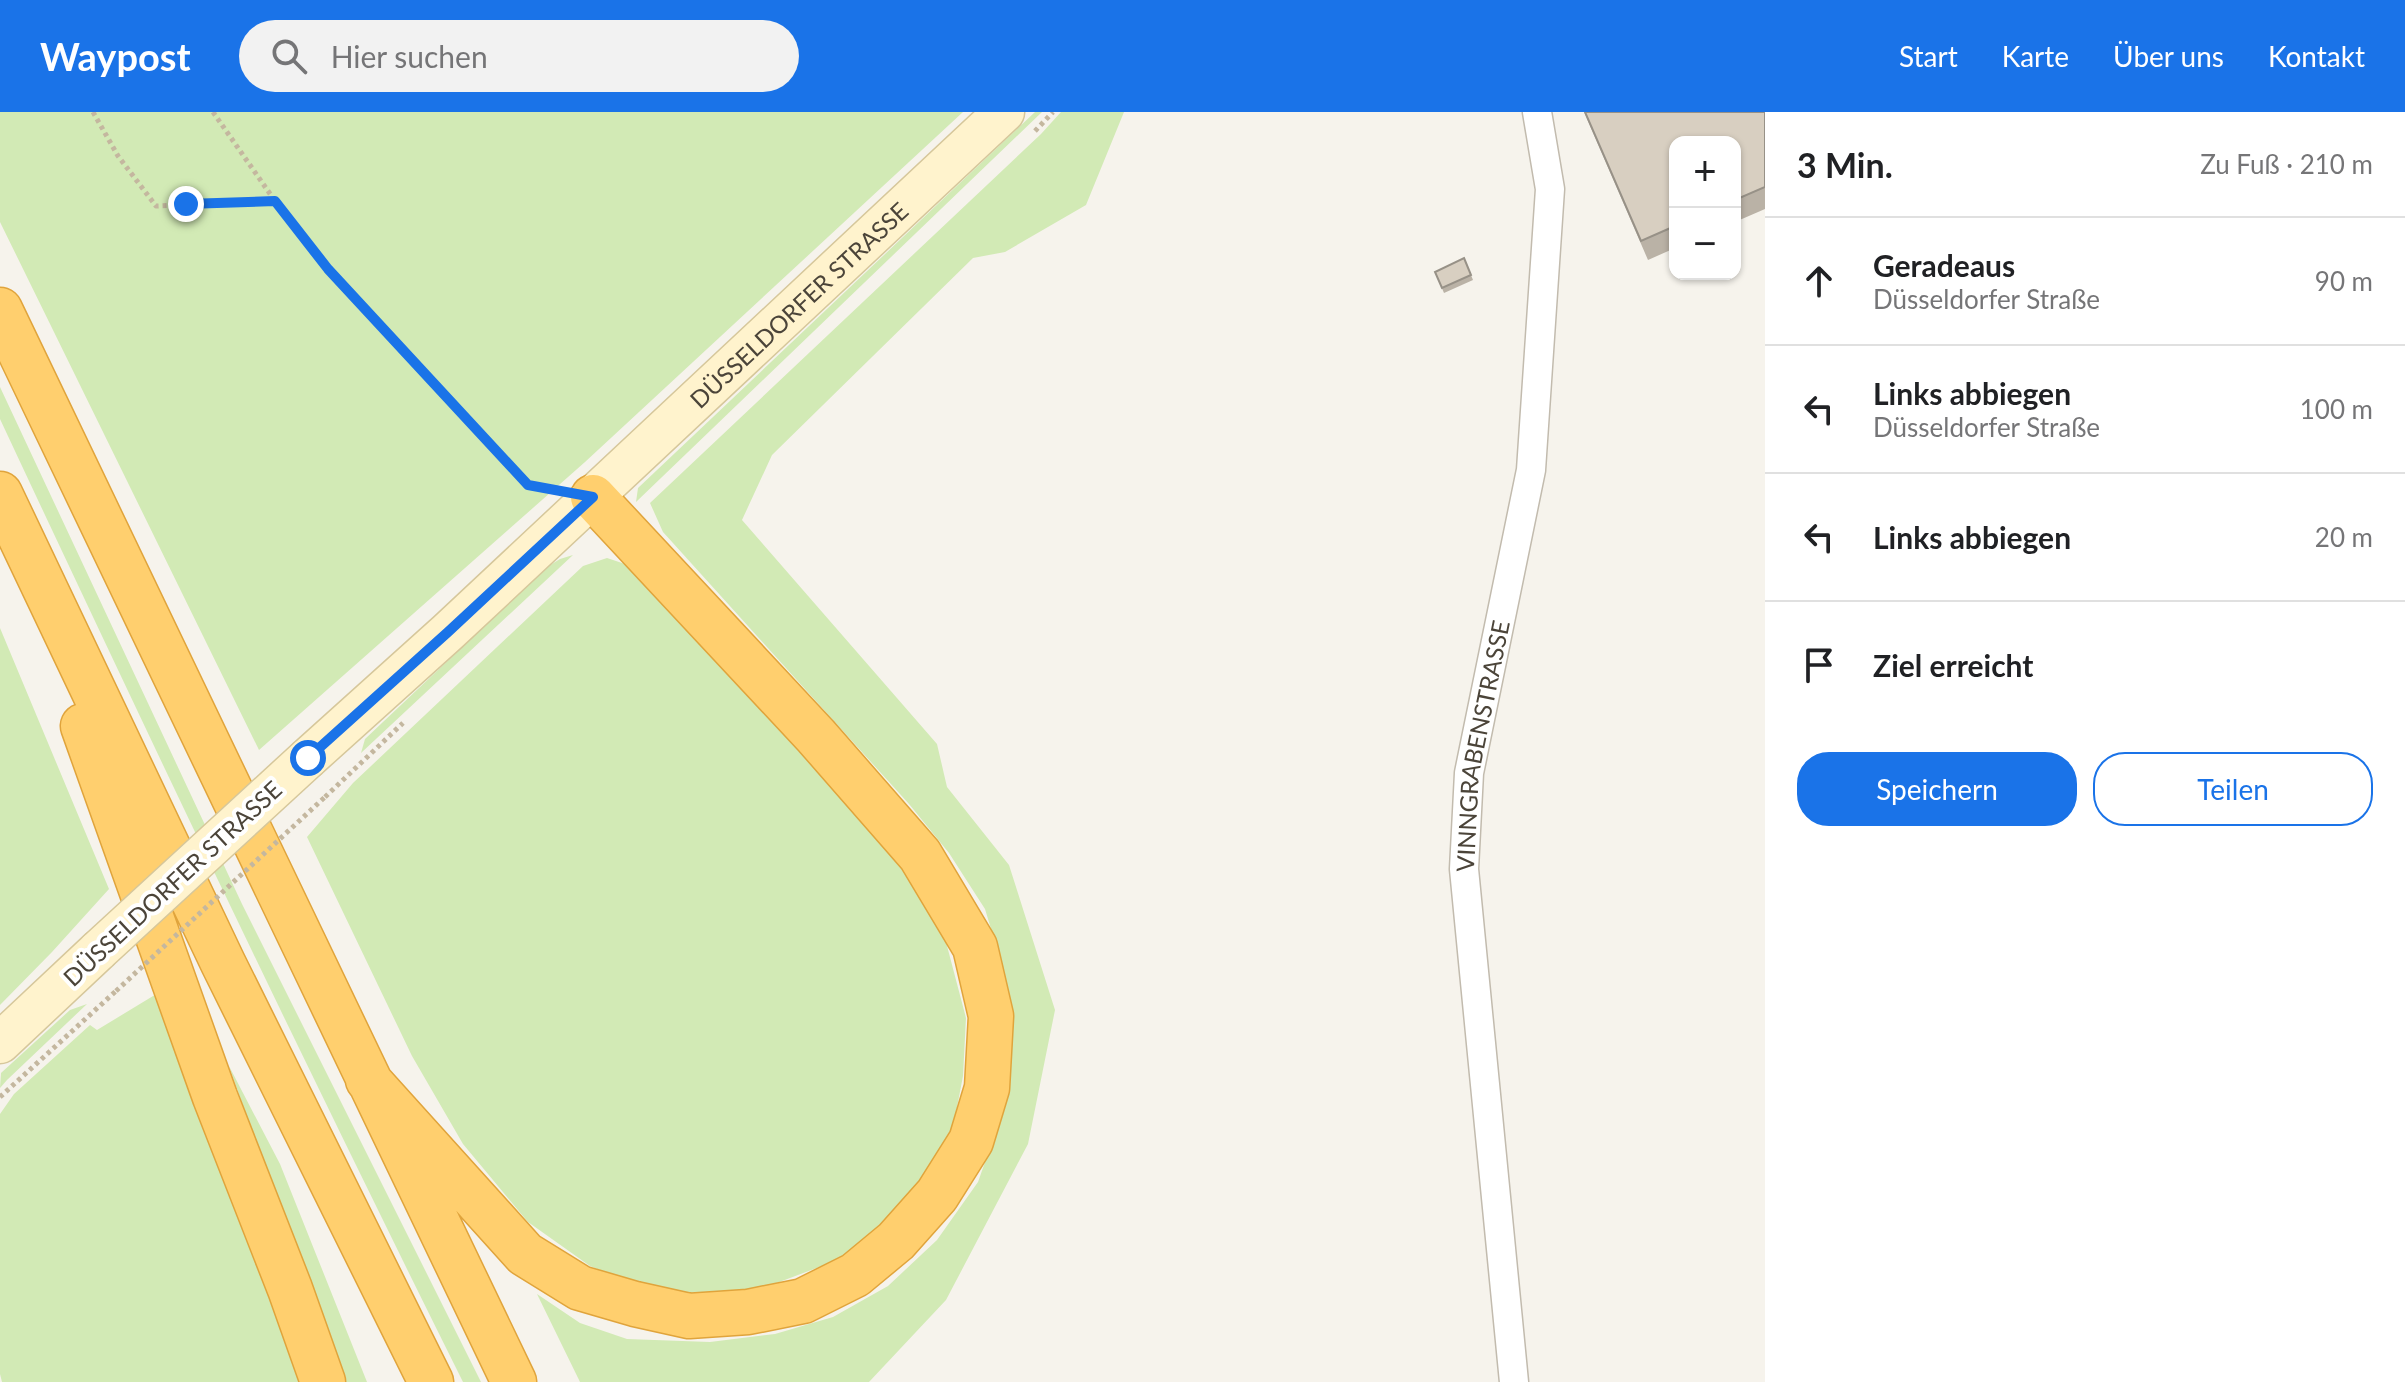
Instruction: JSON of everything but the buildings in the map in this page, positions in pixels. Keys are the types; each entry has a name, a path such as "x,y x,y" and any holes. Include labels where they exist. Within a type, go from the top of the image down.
{"highway":[{"path":"0,310 514,1382"},
{"path":"368,1080 525,1254 580,1288 689,1316 748,1312 803,1301 855,1275 896,1241 937,1195 971,1141 987,1088 991,1016 975,947 920,855 816,736 593,497"},
{"path":"2,498 215,1097 323,1382"},
{"path":"2,498 223,963 431,1382"}],"main road":[{"name":"DÜSSELDORFER STRASSE","path":"0,1043 448,632 1004,112"}],"street":[{"name":"VINNGRABENSTRASSE","path":"1514,1382 1464,869 1469,773 1531,470 1550,189 1537,112"}],"path":[{"path":"93,112 118,156 156,206 275,201"},
{"path":"213,112 275,201 328,269 528,485 593,497"},
{"path":"0,1097 325,797"}],"green space":[{"path":"0,112 963,112 585,462 259,750 0,222"},
{"path":"1035,112 1042,112 636,502 638,488"},
{"path":"1061,112 1124,112 1086,205 1005,252 973,258 772,455 742,520 937,744 947,787 1009,865 1055,1010 1028,1144 946,1300 869,1382 580,1382 537,1294 580,1323 627,1339 710,1342 775,1334 833,1317 888,1286 937,1240 978,1182 1002,1114 1012,1038 1004,972 985,909 949,853 909,804 663,532 650,503"},
{"path":"0,387 242,904 481,1382 463,1382 286,1022 0,419"},
{"path":"573,555 361,753 365,739 547,567"},
{"path":"607,558 625,564 804,755 904,868 946,942 966,1018 963,1076 953,1128 926,1191 838,1260 758,1290 668,1298 590,1266 528,1222 463,1144 412,1056 307,837 353,783 583,566"},
{"path":"0,628 109,889 0,1005"},
{"path":"158,993 304,1382 2,1382 0,1114 14,1094 90,1025 97,1030"},
{"path":"87,1004 0,1088 1,1073 70,1010"},
{"path":"229,1066 280,1164 367,1382 341,1382"}],"route":[{"path":"186,204 275,201 328,269 528,485 593,497 308,758"}]}
